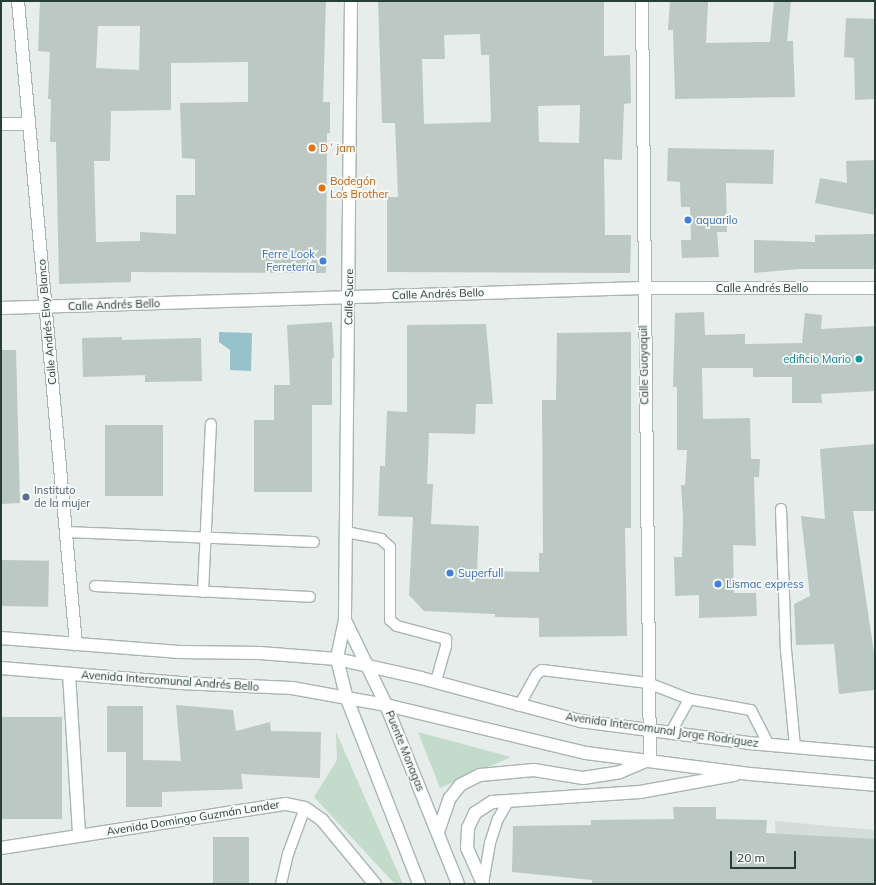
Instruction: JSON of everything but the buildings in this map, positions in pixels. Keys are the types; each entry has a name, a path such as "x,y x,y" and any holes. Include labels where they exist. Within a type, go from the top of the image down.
{"street":[{"name":"Calle Andrés Eloy Blanco","path":"18,1 76,644"},
{"name":"Calle Sucre","path":"344,593 349,296 351,1"},
{"name":"Calle Guayaquil","path":"642,1 643,288 650,759"},
{"path":"1,124 29,124"},
{"name":"Calle Andrés Bello","path":"1,308 643,288 875,288"},
{"name":"Puente Monagas","path":"344,593 345,620 337,659 343,698 419,884"},
{"name":"Puente Monagas","path":"345,620 369,665 458,884"},
{"path":"1,638 179,652 260,653 337,659"},
{"name":"Avenida Intercomunal Jorge Rodriguez","path":"337,659 369,665 436,682 519,706 580,721 769,745 875,754"},
{"name":"Avenida Intercomunal Andrés Bello","path":"1,668 180,683 292,688 343,698"},
{"path":"69,674 79,835"},
{"path":"343,698 386,705 586,753 650,759 746,773 875,785"},
{"path":"438,832 450,798 460,785 480,775 534,770 583,778 620,772 650,759"},
{"path":"483,884 467,848 468,828 475,813 492,802 640,792 746,773"},
{"name":"Avenida Domingo Guzmán Lander","path":"1,848 262,806 286,804 305,808 322,820 375,884"}],"lane":[{"path":"203,592 211,424"},
{"path":"780,509 786,642 795,747"},
{"path":"66,532 314,542"},
{"path":"346,532 381,539 390,547 390,620 397,626 446,639 446,646 436,682"},
{"path":"95,586 310,598"},
{"path":"519,706 537,674 542,670 648,683 689,699 751,710 769,745"},
{"path":"671,732 689,699"},
{"path":"483,884 490,843 498,819 509,800"},
{"path":"281,884 288,854 305,808"}],"shaded area":[{"path":"775,821 875,830 875,884 776,884"}],"green space":[{"path":"336,732 403,884 395,884 314,797 337,760"},
{"path":"418,732 511,757 440,788"}],"water":[{"path":"219,332 252,333 251,371 230,370 230,350 219,342"}],"place":[{"name":"D´ jam","path":"312,148"},
{"name":"Bodegón Los Brother","path":"322,188"},
{"name":"aquarilo","path":"688,220"},
{"name":"Ferre Look Ferretería","path":"323,261"},
{"name":"edificio Mario","path":"859,359"},
{"name":"Instituto de la mujer","path":"26,497"},
{"name":"Superfull","path":"450,573"},
{"name":"Lismac express","path":"718,584"}]}
